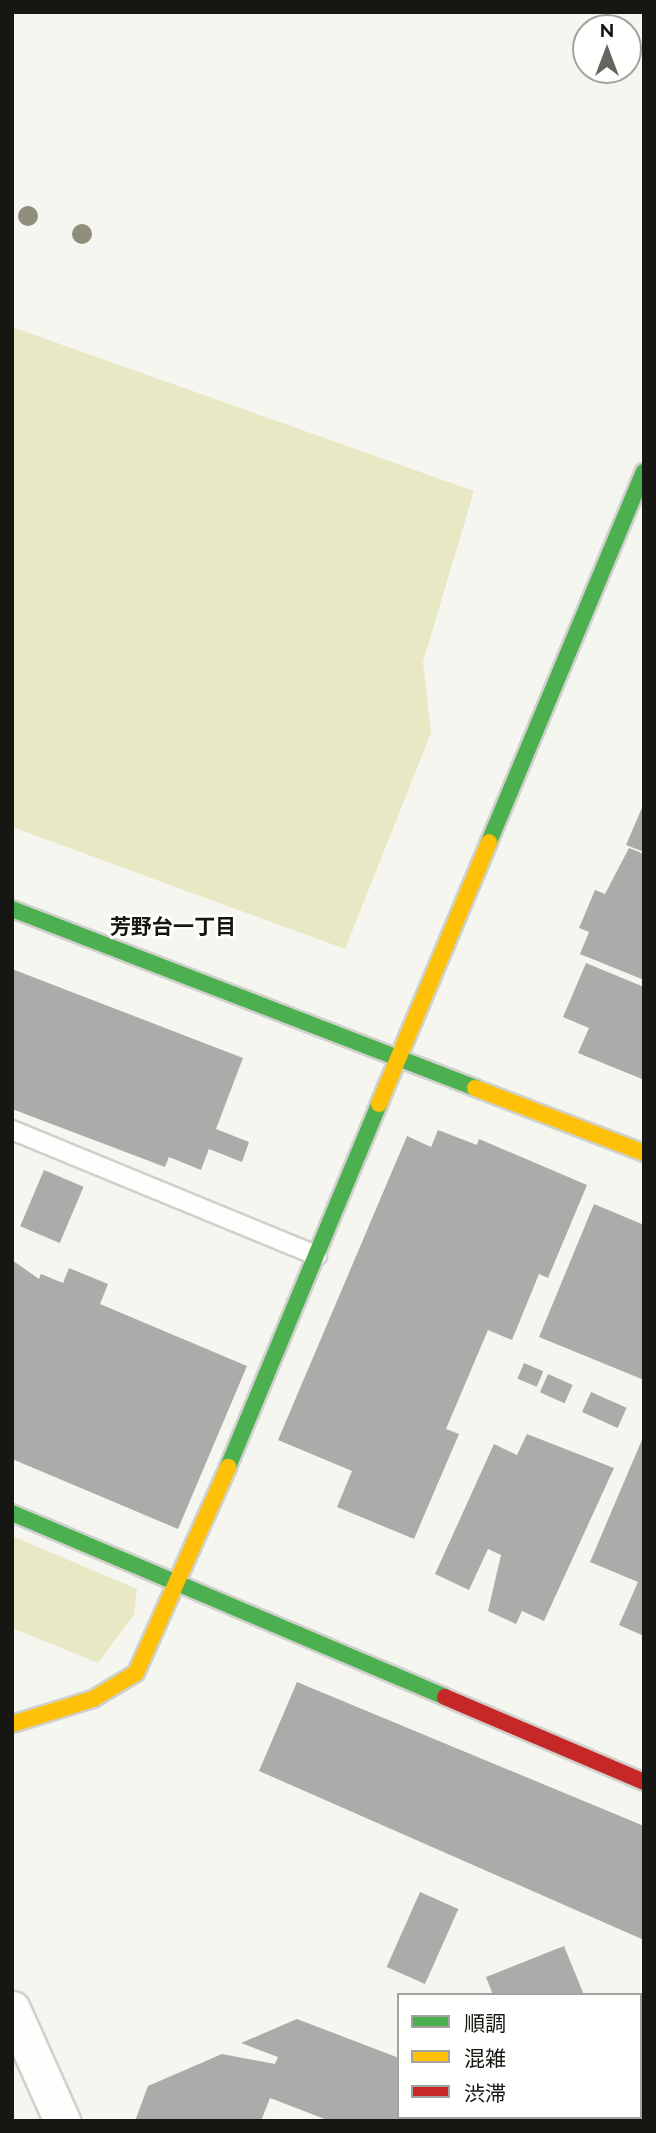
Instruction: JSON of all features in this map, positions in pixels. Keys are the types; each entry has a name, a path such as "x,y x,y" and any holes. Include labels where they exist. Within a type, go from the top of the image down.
{"street":[{"path":"12,1724 93,1699 136,1672 181,1584 397,1059 644,472"},
{"path":"12,909 644,1153"},
{"path":"12,1513 644,1782"},
{"path":"12,2009 62,2121"}],"lane":[{"path":"12,1130 317,1256"}],"green space":[{"path":"12,327 474,491 423,662 431,733 345,949 12,827"},
{"path":"12,1536 137,1589 134,1615 98,1663 12,1628"}],"building":[{"path":"644,803 644,852 626,845"},
{"path":"629,848 644,854 644,980 580,954 589,932 579,928 595,890 605,894"},
{"path":"586,963 644,987 642,1079 578,1053 589,1028 563,1017"},
{"path":"12,969 243,1058 216,1129 249,1142 242,1162 209,1149 201,1170 169,1157 165,1167 12,1109"},
{"path":"438,1130 477,1145 479,1139 587,1185 548,1278 539,1274 512,1340 488,1330 446,1429 459,1434 414,1539 337,1507 352,1471 278,1440 407,1136 431,1147"},
{"path":"44,1170 84,1187 60,1243 20,1226"},
{"path":"594,1204 644,1225 644,1380 539,1337"},
{"path":"12,1260 39,1279 41,1274 63,1283 69,1268 108,1284 100,1304 247,1366 178,1529 12,1459"},
{"path":"524,1363 543,1371 537,1387 517,1379"},
{"path":"548,1374 573,1385 565,1403 540,1392"},
{"path":"591,1392 627,1408 618,1428 582,1412"},
{"path":"527,1434 614,1468 544,1621 522,1611 516,1624 488,1611 501,1555 488,1549 469,1590 435,1574 494,1444 517,1455"},
{"path":"644,1435 644,1636 619,1625 638,1582 590,1562"},
{"path":"297,1682 644,1826 644,1940 259,1771"},
{"path":"420,1892 458,1909 425,1984 387,1967"},
{"path":"564,1946 583,1993 492,1993 486,1977"},
{"path":"297,2019 397,2057 397,2119 459,2121 330,2121 270,2098 261,2121 135,2121 148,2086 222,2054 275,2064 278,2057 241,2043"},
{"path":"463,2119 551,2119 551,2121"}],"traffic: fast":[{"path":"489,842 644,472"},
{"path":"12,909 475,1088"},
{"path":"228,1467 379,1104"},
{"path":"12,1513 445,1697"}],"traffic: slow":[{"path":"379,1104 489,842"},
{"path":"475,1088 644,1153"},
{"path":"12,1724 93,1699 136,1673 228,1467"}],"traffic: jam":[{"path":"445,1697 644,1782"}],"district":[{"name":"芳野台一丁目","path":"173,927"}]}
